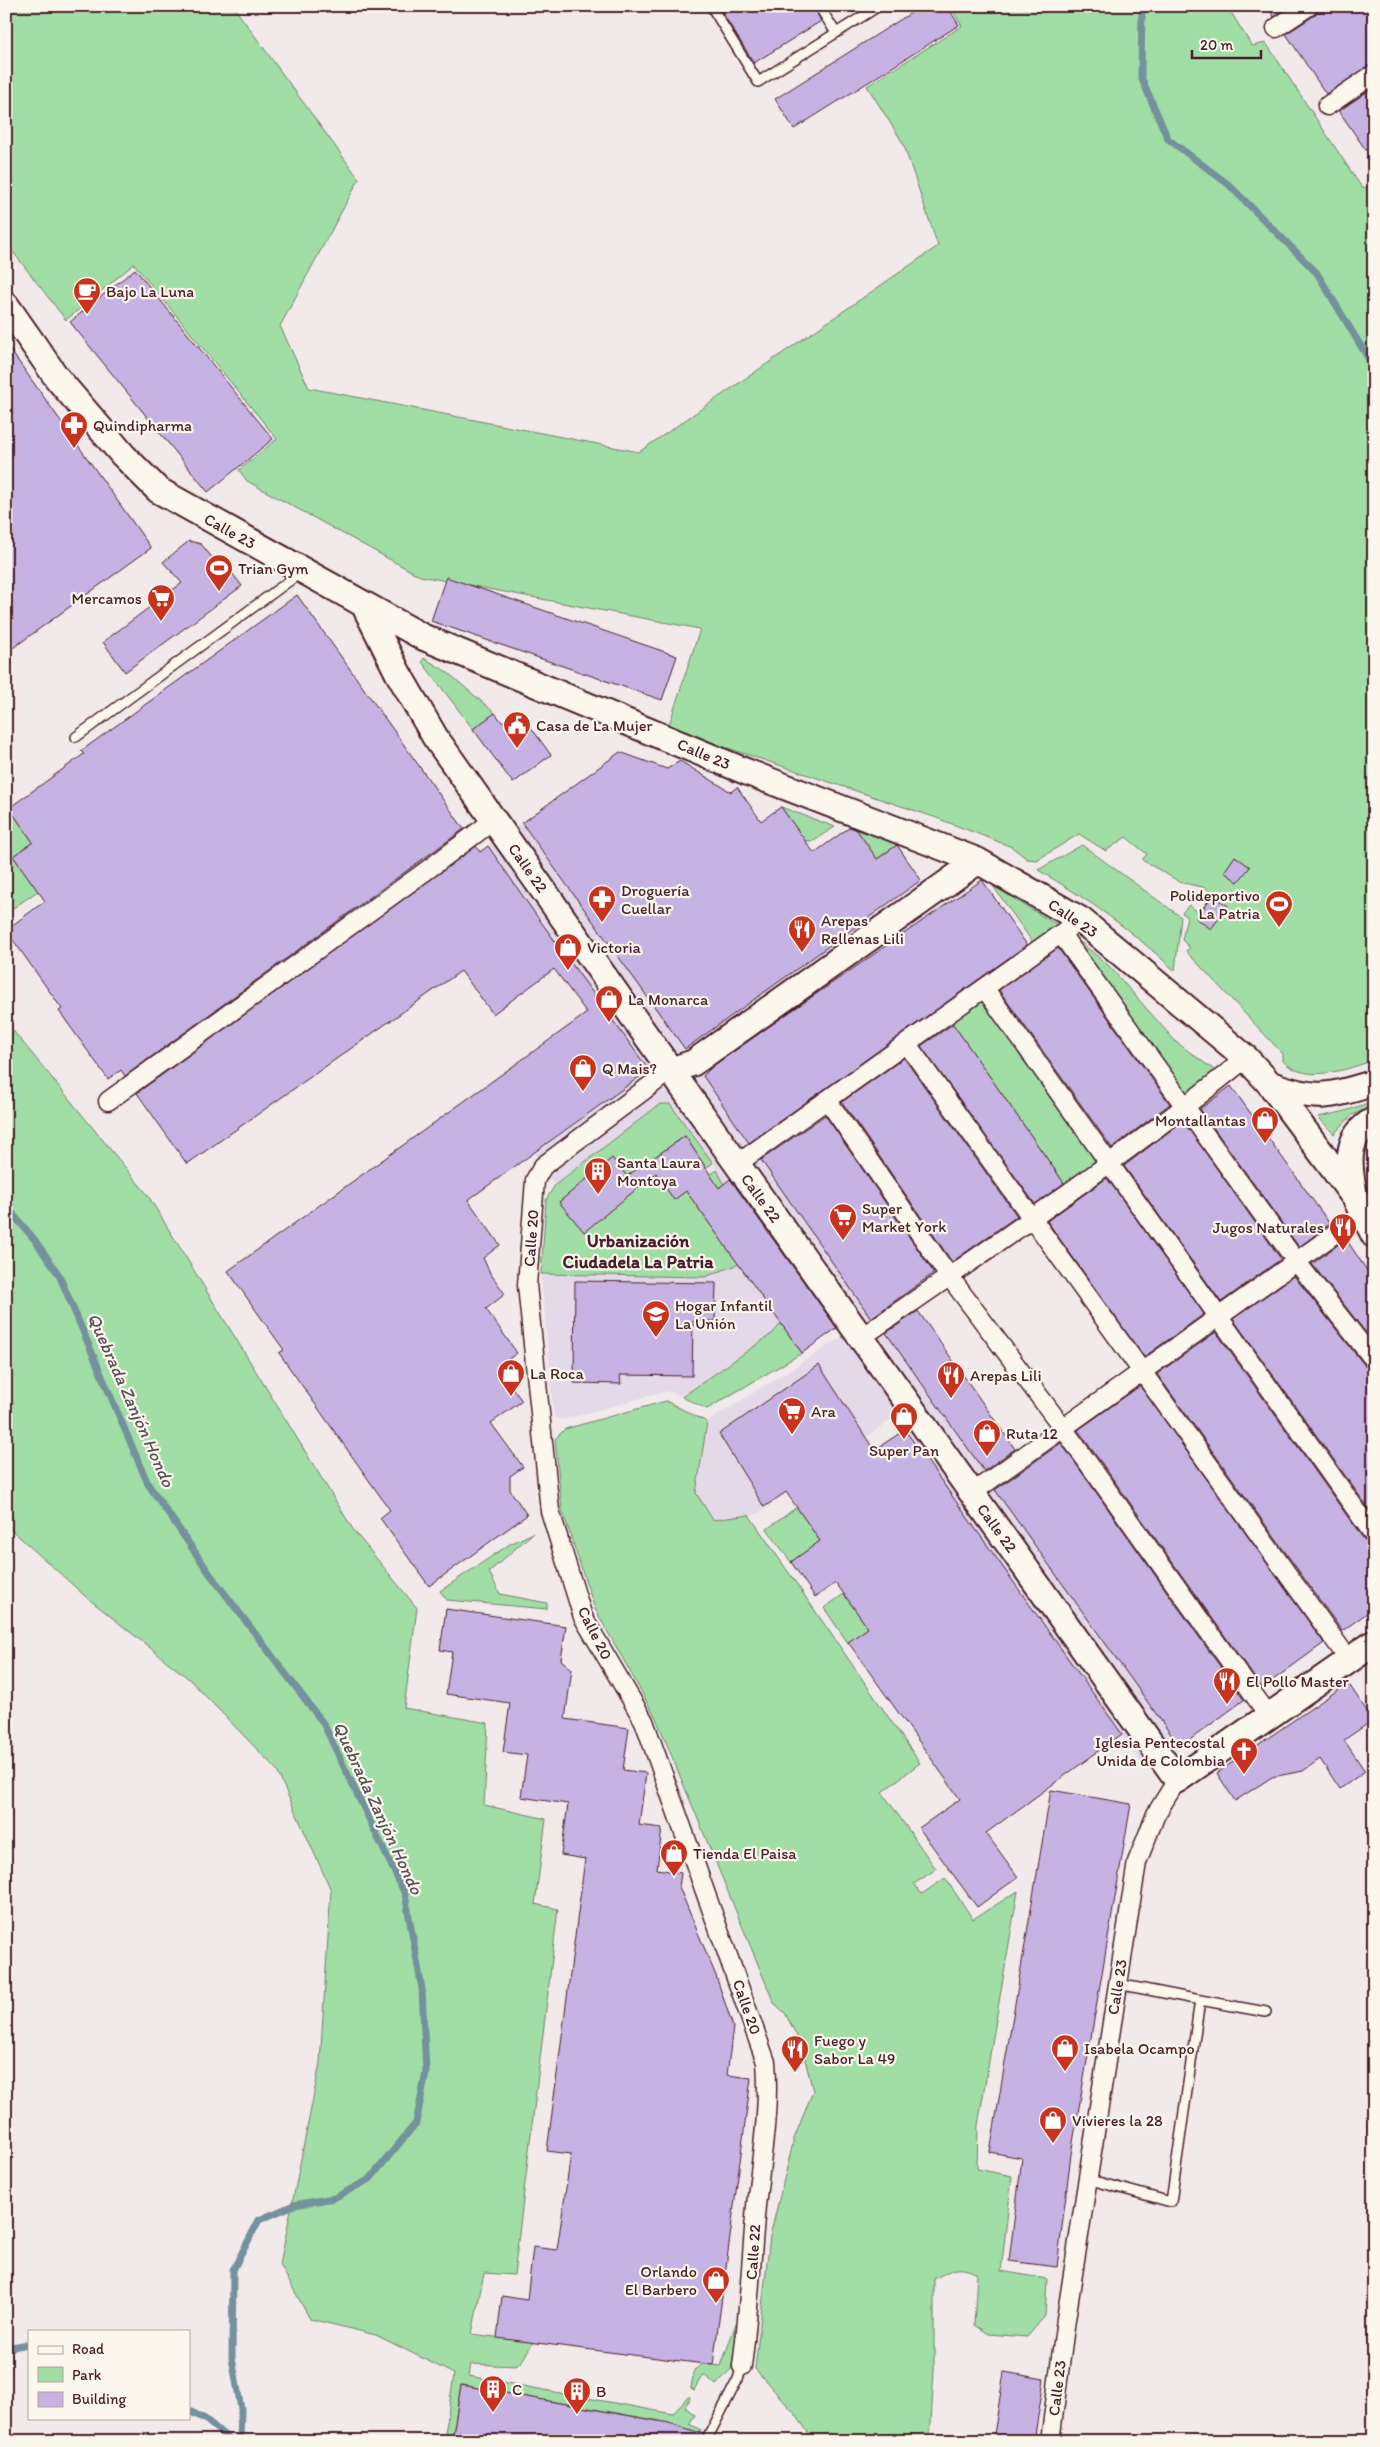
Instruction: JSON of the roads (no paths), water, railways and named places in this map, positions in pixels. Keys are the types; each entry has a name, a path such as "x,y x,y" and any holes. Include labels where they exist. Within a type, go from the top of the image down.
{"main road":[{"name":"Calle 23","path":"6,305 57,378 123,456 158,490 423,637 756,775 978,861 1081,920 1246,1058 1270,1084 1359,1205 1374,1236"},
{"name":"Calle 22","path":"364,605 398,673 435,737 1177,1780"},
{"path":"398,673 400,662 410,643 423,637"},
{"path":"671,1070 692,1063 978,861"},
{"path":"1270,1084 1298,1095 1324,1096 1374,1083"},
{"path":"1359,1205 1352,1181 1352,1144 1362,1126 1374,1120"},
{"name":"Calle 23","path":"1177,1780 1374,1643"}],"street":[{"path":"1276,28 1309,6"},
{"path":"1327,106 1374,74"},
{"path":"108,1101 494,820"},
{"path":"737,1164 1081,920"},
{"path":"1061,934 1296,1261 1374,1360"},
{"path":"985,989 1374,1535"},
{"path":"907,1044 1349,1660"},
{"path":"862,1337 1109,1163 1186,1106 1246,1058"},
{"name":"Calle 20","path":"671,1070 543,1166 534,1180 527,1285 550,1511 584,1617 644,1721 766,2062"},
{"path":"828,1101 949,1276 1063,1428 1269,1716"},
{"path":"972,1493 1296,1261 1359,1205"},
{"name":"Calle 23","path":"1050,2441 1087,2179 1137,1862 1156,1814 1177,1780"},
{"name":"Calle 22","path":"742,2366 749,2319 754,2226 769,2094 766,2062"}],"lane":[{"path":"711,6 758,82 879,6"},
{"path":"819,6 836,33"},
{"path":"76,738 302,571"},
{"path":"1118,1984 1266,2012"},
{"path":"1087,2179 1171,2202 1200,2000"},
{"name":"Calle 22","path":"709,2435 738,2379 742,2366"}],"waterway":[{"path":"1142,6 1141,77 1168,139 1228,184 1317,273 1374,368"},
{"name":"Quebrada Zanjón Hondo","path":"6,1206 34,1239 59,1275 148,1484 210,1574 323,1723 405,1894 422,1989 426,2073 416,2123 370,2179 334,2198 294,2205 259,2220 233,2270 232,2358 241,2409 240,2441"},
{"path":"6,2348 28,2344"},
{"path":"190,2412 205,2419 231,2441"}],"place":[{"name":"Bajo La Luna","path":"87,315"},
{"name":"Quindipharma","path":"74,449"},
{"name":"Trian Gym","path":"219,592"},
{"name":"Mercamos","path":"161,622"},
{"name":"Casa de La Mujer","path":"517,749"},
{"name":"Droguería Cuellar","path":"602,923"},
{"name":"Polideportivo La Patria","path":"1279,928"},
{"name":"Arepas Rellenas Lili","path":"802,953"},
{"name":"Victoria","path":"568,971"},
{"name":"La Monarca","path":"609,1023"},
{"name":"Q Mais?","path":"583,1092"},
{"name":"Montallantas","path":"1265,1144"},
{"name":"Santa Laura Montoya","path":"598,1195"},
{"name":"Super Market York","path":"843,1241"},
{"name":"Jugos Naturales","path":"1343,1251"},
{"name":"Hogar Infantil La Unión","path":"656,1338"},
{"name":"La Roca","path":"511,1397"},
{"name":"Arepas Lili","path":"951,1399"},
{"name":"Ara","path":"792,1435"},
{"name":"Super Pan","path":"904,1440"},
{"name":"Ruta 12","path":"987,1457"},
{"name":"El Pollo Master","path":"1227,1705"},
{"name":"Iglesia Pentecostal Unida de Colombia","path":"1244,1775"},
{"name":"Tienda El Paisa","path":"674,1877"},
{"name":"Isabela Ocampo","path":"1065,2072"},
{"name":"Fuego y Sabor La 49","path":"795,2073"},
{"name":"Vívieres la 28","path":"1053,2144"},
{"name":"Orlando El Barbero","path":"716,2304"},
{"name":"C","path":"493,2413"},
{"name":"B","path":"577,2415"}],"district":[{"name":"Urbanización Ciudadela La Patria","path":"638,1251"}]}
